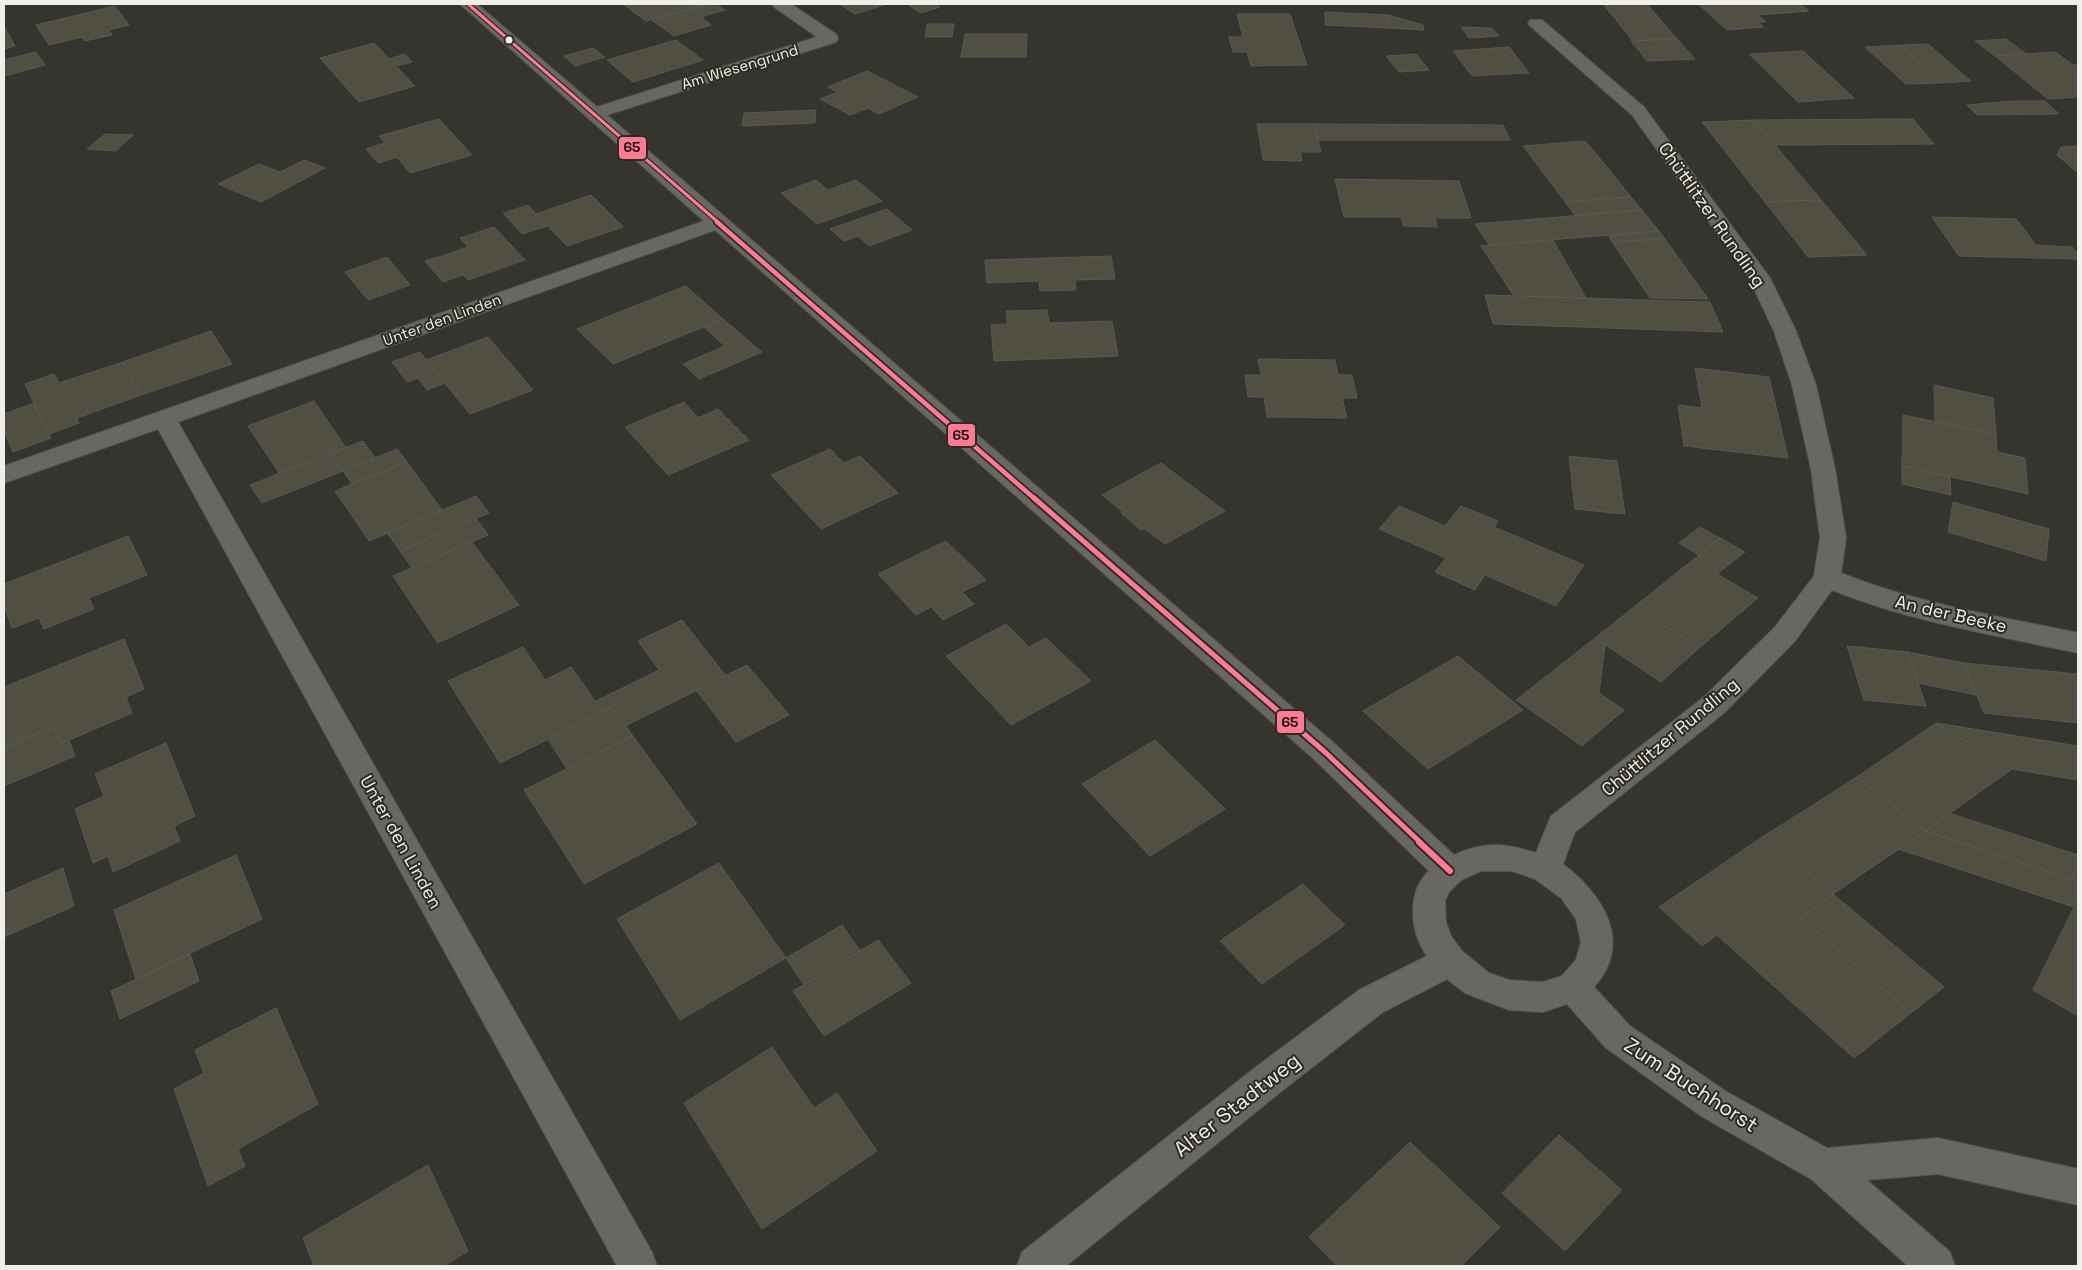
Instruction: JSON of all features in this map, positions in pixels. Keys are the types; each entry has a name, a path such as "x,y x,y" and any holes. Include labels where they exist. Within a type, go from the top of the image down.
{"street":[{"path":"468,4 1326,753 1450,871"},
{"name":"Am Wiesengrund","path":"593,114 830,38 780,4"},
{"name":"Chüttlitzer Rundling","path":"1536,24 1638,112 1759,278 1785,331 1804,385 1823,469 1833,538 1827,578 1785,634 1714,705 1562,825 1546,869"},
{"name":"Unter den Linden","path":"4,475 719,222"},
{"name":"Unter den Linden","path":"164,419 638,1266"},
{"name":"An der Beeke","path":"1827,578 1872,596 1922,610 2078,642"},
{"path":"1478,858 1512,858 1546,869 1572,889 1591,914 1597,942 1591,967 1572,987 1544,997 1509,995 1477,983 1450,961 1436,942 1430,922 1429,902 1436,884 1450,871 1478,858"},
{"name":"Alter Stadtweg","path":"1036,1266 1265,1082 1371,1001 1450,961"},
{"name":"Zum Buchhorst","path":"1572,987 1618,1038 1714,1104 1824,1166 1936,1266"},
{"path":"1824,1166 1938,1156 2078,1186"}],"building":[{"path":"623,4 708,4 646,21"},
{"path":"708,4 715,4 725,10 701,17 711,25 674,36 652,20"},
{"path":"840,4 887,4 855,14"},
{"path":"907,4 934,4 940,7 921,13"},
{"path":"1647,4 1677,39 1633,41 1604,5"},
{"path":"1698,4 1800,4 1809,11 1758,15 1766,22 1758,22 1764,27 1727,30"},
{"path":"115,6 129,25 109,30 112,35 85,41 82,37 49,45 36,25"},
{"path":"1325,12 1388,15 1389,28 1325,25"},
{"path":"1237,14 1290,14 1307,65 1251,66 1247,52 1233,52 1229,37 1243,37"},
{"path":"1388,15 1423,25 1424,30 1389,28"},
{"path":"927,24 954,24 952,37 925,37"},
{"path":"4,26 15,46 4,49"},
{"path":"1461,27 1492,28 1499,36 1469,38"},
{"path":"965,34 1027,34 1026,57 961,57"},
{"path":"1677,39 1695,59 1647,61 1631,41"},
{"path":"2006,39 2026,54 1995,56 1975,41"},
{"path":"676,40 703,60 633,82 607,60"},
{"path":"374,43 389,59 405,54 412,62 396,66 415,86 359,102 320,58"},
{"path":"1928,44 1971,81 1941,83 1900,45"},
{"path":"1900,45 1941,83 1906,84 1865,47"},
{"path":"1509,47 1529,73 1472,76 1453,51"},
{"path":"593,48 605,57 575,66 564,56"},
{"path":"1803,51 1854,98 1798,102 1749,54"},
{"path":"36,52 45,65 4,76 4,60"},
{"path":"2055,52 2073,65 2078,65 2078,97 2048,99 1995,56"},
{"path":"1416,54 1429,70 1399,72 1386,56"},
{"path":"867,71 918,97 879,114 868,108 850,115 820,99 838,92 828,87"},
{"path":"2013,101 2045,101 2059,114 1977,115 1967,105"},
{"path":"816,110 815,123 742,126 744,113"},
{"path":"439,119 472,155 410,173 397,157 378,163 366,149 385,143 379,136"},
{"path":"1913,119 1934,144 1775,145 1754,120"},
{"path":"1754,120 1821,200 1765,202 1702,122"},
{"path":"1257,124 1314,124 1321,152 1300,152 1302,161 1263,160"},
{"path":"1314,124 1503,125 1510,140 1318,140"},
{"path":"105,134 133,135 116,151 87,149"},
{"path":"1585,141 1631,197 1565,202 1523,146"},
{"path":"2078,146 2078,173 2057,155 2061,147"},
{"path":"304,160 325,168 261,202 218,184 259,164 280,172"},
{"path":"1335,179 1459,181 1471,218 1435,218 1437,227 1404,226 1401,217 1344,217"},
{"path":"816,180 828,190 856,180 882,201 817,224 781,193"},
{"path":"591,195 623,227 567,246 536,214"},
{"path":"1631,197 1642,210 1575,215 1565,202"},
{"path":"1821,200 1867,255 1808,257 1765,202"},
{"path":"528,205 547,226 522,234 503,213"},
{"path":"887,209 912,230 869,246 858,236 844,241 830,229"},
{"path":"1642,210 1659,231 1489,245 1475,224"},
{"path":"1932,217 2016,219 2036,245 2072,247 2078,254 2078,259 1959,256"},
{"path":"494,227 525,260 468,280 445,255 468,247 460,238"},
{"path":"1659,231 1665,239 1612,242 1609,236"},
{"path":"1665,239 1708,299 1650,298 1612,242"},
{"path":"1553,240 1586,298 1514,296 1481,246"},
{"path":"445,255 463,275 443,282 425,261"},
{"path":"1111,256 1115,279 1075,280 1076,290 1040,291 1039,281 987,283 985,260"},
{"path":"387,257 410,285 368,300 345,272"},
{"path":"686,286 723,319 669,341 632,307"},
{"path":"1485,295 1710,302 1723,332 1493,324"},
{"path":"632,307 669,341 613,364 577,329"},
{"path":"1047,310 1049,323 1112,321 1118,356 994,361 991,325 1007,324 1006,311"},
{"path":"723,319 762,352 699,379 683,364 725,346 704,327"},
{"path":"211,331 232,364 141,395 123,362"},
{"path":"488,337 533,390 470,414 426,360"},
{"path":"420,352 445,383 427,390 418,378 407,382 392,362"},
{"path":"1258,359 1335,360 1338,375 1352,375 1357,398 1342,398 1347,418 1267,417 1264,397 1248,397 1245,375 1261,375"},
{"path":"123,362 141,395 77,418 79,423 49,434 25,384 54,374 59,383"},
{"path":"1695,368 1769,377 1788,458 1684,446 1678,405 1702,408"},
{"path":"1934,385 1993,398 1996,434 1935,421"},
{"path":"314,401 346,448 279,473 248,426"},
{"path":"684,402 698,418 718,409 749,440 668,475 625,427"},
{"path":"34,403 51,438 13,452 4,431 4,414"},
{"path":"1903,415 1996,434 1997,452 2025,458 2028,494 1902,466"},
{"path":"363,441 375,458 343,471 331,453"},
{"path":"397,449 407,462 352,484 343,471"},
{"path":"830,449 844,463 860,456 898,493 821,529 771,475"},
{"path":"331,453 343,471 262,503 250,485"},
{"path":"1569,456 1617,461 1625,514 1575,509"},
{"path":"407,462 442,510 369,541 335,491"},
{"path":"1161,463 1225,511 1165,544 1145,529 1141,530 1102,495"},
{"path":"1902,466 1950,476 1951,495 1902,484"},
{"path":"476,496 489,513 400,551 387,533"},
{"path":"1953,502 2049,529 2046,561 1948,532"},
{"path":"1399,506 1445,526 1461,506 1498,521 1494,527 1584,565 1556,606 1485,575 1475,590 1435,572 1446,558 1379,529"},
{"path":"476,518 488,535 412,568 400,551"},
{"path":"1700,527 1720,538 1699,555 1679,543"},
{"path":"128,536 147,575 89,598 94,609 44,629 39,618 12,628 4,606 4,584"},
{"path":"1720,538 1745,552 1717,574 1758,598 1699,648 1634,607"},
{"path":"946,541 986,580 962,592 974,604 943,620 931,607 916,615 878,574"},
{"path":"472,542 519,605 438,643 393,576"},
{"path":"1634,607 1699,648 1661,682 1595,638"},
{"path":"682,620 726,676 625,726 612,707 603,712 596,701 659,670 638,641"},
{"path":"1006,624 1029,647 1046,638 1091,681 1011,725 946,656"},
{"path":"1595,638 1605,645 1599,693 1624,710 1582,746 1516,700"},
{"path":"124,639 144,689 126,697 132,713 60,744 54,727 4,748 4,687"},
{"path":"1847,646 1907,652 1926,706 1864,700"},
{"path":"523,647 545,680 571,667 603,712 500,763 448,681"},
{"path":"1907,652 1964,663 1976,695 1918,683"},
{"path":"1458,656 1523,710 1428,769 1363,711"},
{"path":"1964,663 2078,674 2078,723 1984,713"},
{"path":"747,665 789,715 736,742 696,690"},
{"path":"612,707 633,736 567,769 548,739"},
{"path":"1936,723 2078,746 2078,780 2012,769"},
{"path":"1936,723 2012,769 1925,831 1857,777"},
{"path":"54,727 60,744 69,740 75,756 4,786 4,748"},
{"path":"633,736 697,824 584,884 524,790"},
{"path":"1155,740 1225,809 1150,856 1082,784"},
{"path":"166,743 195,816 174,826 180,841 113,872 108,856 93,863 75,809 104,796 95,774"},
{"path":"1857,777 1925,831 1833,894 1764,836"},
{"path":"1949,813 2078,855 2078,881 1925,831"},
{"path":"1925,831 2078,881 2078,899 2074,907 1898,849"},
{"path":"1764,836 1833,894 1801,918 1911,1013 1854,1058 1717,935 1702,946 1659,907"},
{"path":"236,855 262,919 136,979 114,910"},
{"path":"719,863 786,958 680,1020 617,919"},
{"path":"63,868 74,906 4,937 4,894"},
{"path":"1303,884 1345,925 1262,984 1220,941"},
{"path":"1833,894 1944,987 1911,1013 1801,918"},
{"path":"2078,899 2078,1016 2033,990"},
{"path":"842,925 860,951 804,985 786,958"},
{"path":"878,940 911,983 824,1036 793,991"},
{"path":"190,954 199,981 120,1019 111,991"},
{"path":"276,1008 318,1104 238,1149 245,1166 208,1186 174,1089 204,1073 195,1050"},
{"path":"772,1047 814,1108 837,1093 877,1151 762,1229 684,1103"},
{"path":"1559,1135 1622,1190 1565,1251 1502,1193"},
{"path":"1410,1142 1500,1227 1461,1266 1337,1266 1309,1237"},
{"path":"428,1165 468,1251 444,1266 314,1266 303,1238"}],"transit line":[{"name":"65","path":"468,4 1326,753 1450,871"}]}
